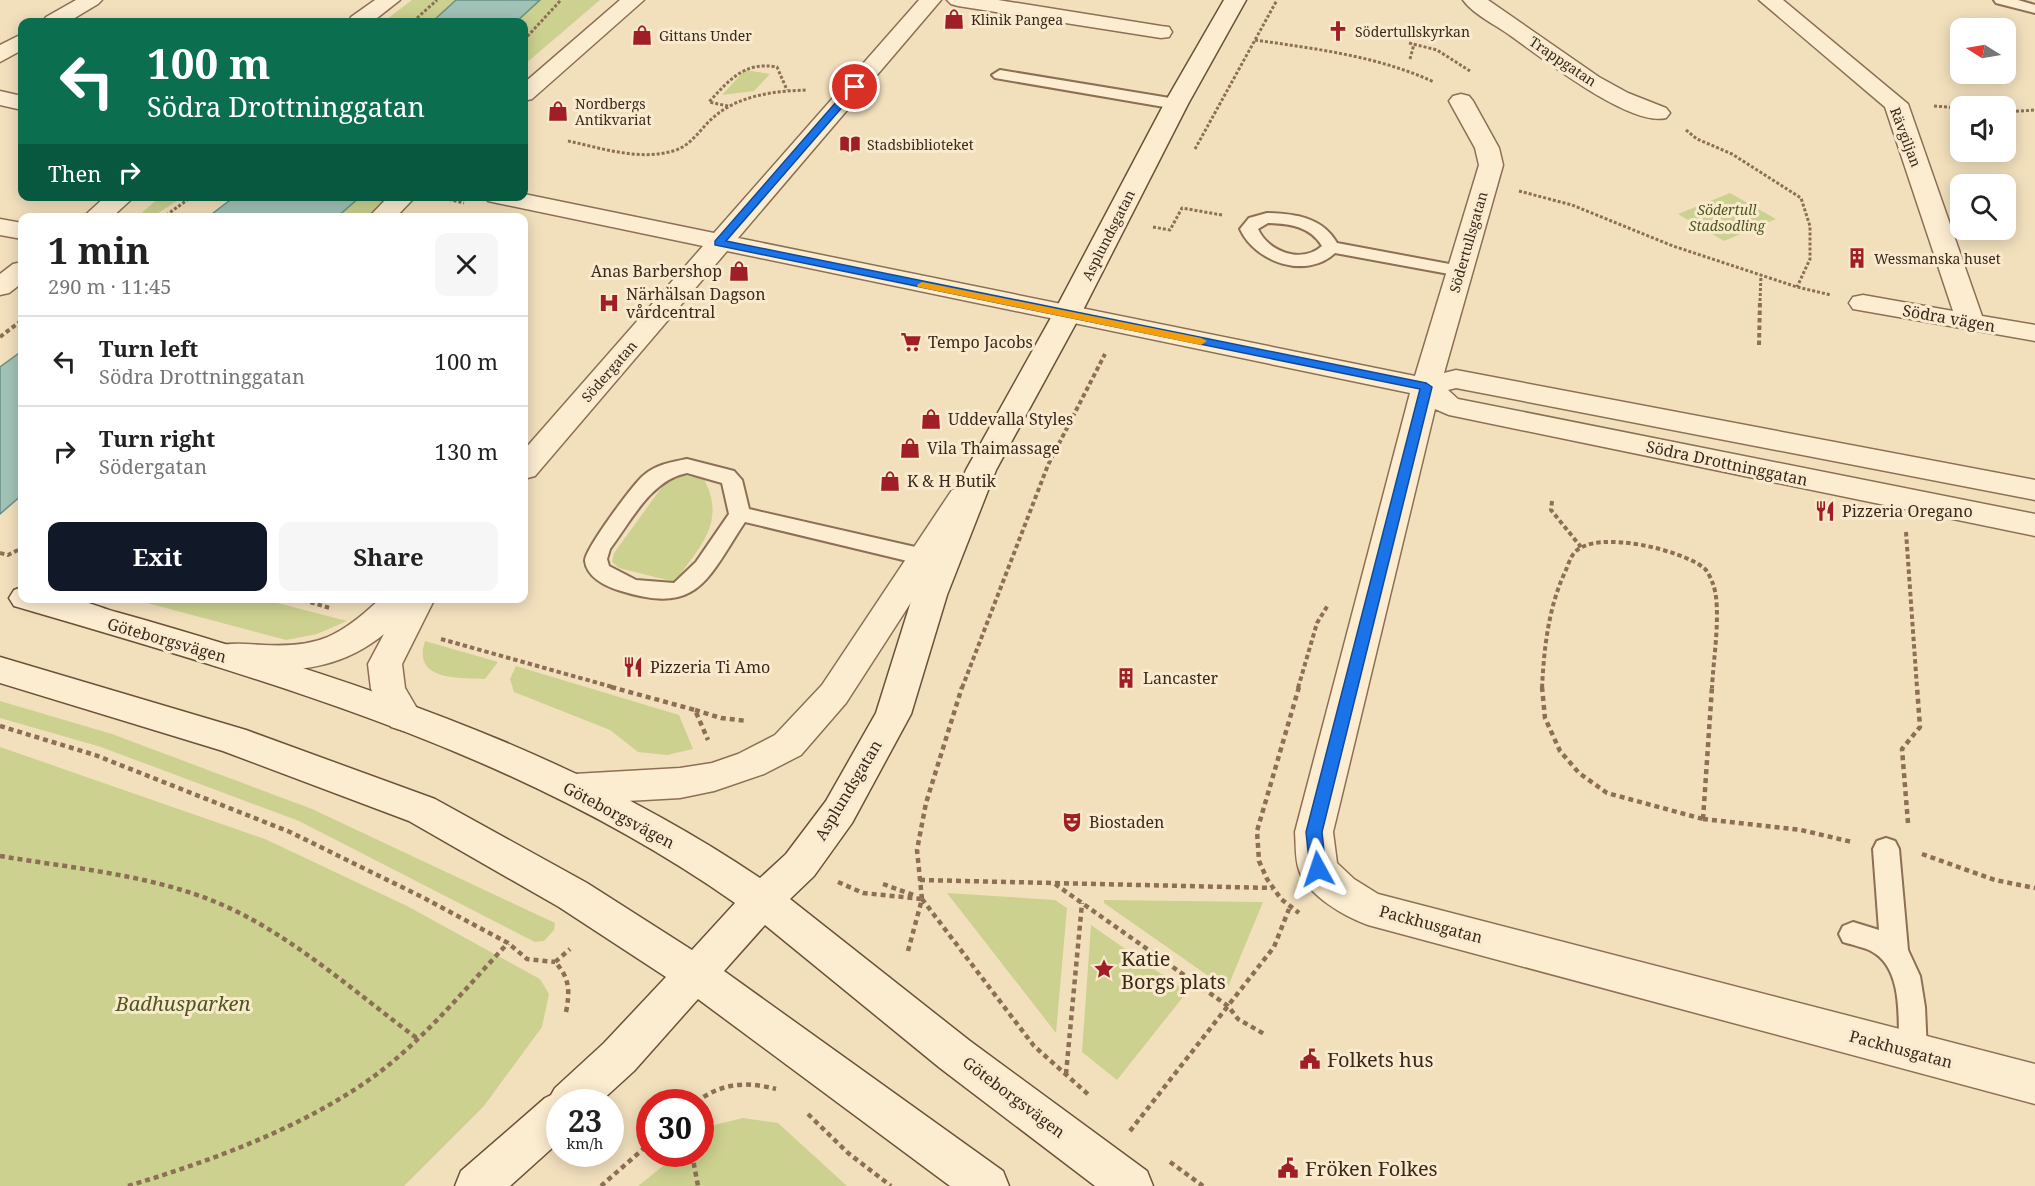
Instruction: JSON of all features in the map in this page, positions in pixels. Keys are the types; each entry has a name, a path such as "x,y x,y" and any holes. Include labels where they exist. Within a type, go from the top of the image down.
{"street":[{"path":"61,18 91,0"},
{"path":"364,18 389,0"},
{"path":"528,91 633,0"},
{"name":"Södergatan","path":"528,464 930,0"},
{"path":"958,0 1161,32"},
{"name":"Asplundsgatan","path":"574,789 669,784 714,777 751,764 788,745 834,694 981,470 1067,314 1176,104 1235,0"},
{"name":"Trappgatan","path":"1474,0 1591,82 1620,98 1658,112"},
{"name":"Rävgiljan","path":"1770,0 1896,104 1971,322"},
{"path":"0,55 18,44"},
{"path":"0,98 18,102"},
{"name":"Södertullsgatan","path":"1426,387 1491,165 1487,148 1461,101"},
{"path":"101,213 116,201"},
{"path":"385,213 399,201"},
{"name":"Södra Drottninggatan","path":"521,201 1426,387 1456,379 2035,490"},
{"path":"0,227 18,230"},
{"path":"0,287 18,273"},
{"name":"Södra vägen","path":"1863,303 2035,333"},
{"name":"Södra Drottninggatan","path":"1426,387 1449,406 2035,525"},
{"name":"Packhusgatan","path":"1426,387 1314,832 1318,869 1340,891 1368,908 2035,1084"},
{"name":"Asplundsgatan","path":"584,1089 619,1057 762,901 800,865 839,812 893,714 930,595 981,470"},
{"name":"Göteborgsvägen","path":"0,591 18,596"},
{"name":"Göteborgsvägen","path":"41,603 224,656 404,717 494,750 574,789 676,845 762,901 899,1011 1131,1186"},
{"path":"224,656 294,658 338,648 365,631 402,613 413,603"},
{"path":"402,613 385,664 388,689 404,717"},
{"path":"0,670 233,740 422,810 573,896 696,974 987,1186"},
{"path":"477,1186 546,1124"}],"lane":[{"path":"2001,0 2035,9"},
{"path":"1000,75 1176,104"},
{"path":"1331,247 1326,254 1314,259 1281,256 1257,245 1249,229 1255,222 1280,219 1310,224 1320,231 1331,247 1460,271"},
{"path":"687,466 727,476 735,486 740,514 694,581 680,590 662,593 612,580 597,566 596,557 601,546 651,480 667,470 687,466"},
{"path":"740,514 924,557"},
{"path":"1894,953 1898,849"},
{"path":"1853,934 1880,942 1894,953 1903,968 1907,982 1913,1052"}],"path":[{"path":"417,18 437,0"},
{"path":"528,36 561,0"},
{"path":"1191,157 1277,0"},
{"path":"1255,40 1366,58 1395,66 1436,83 1461,101"},
{"path":"1408,43 1444,53 1474,75"},
{"path":"1410,59 1414,44"},
{"path":"729,106 709,102 741,69 750,66 762,64 777,67 787,90"},
{"path":"568,141 632,152 662,153 687,145 715,116 729,106 787,90 810,90"},
{"path":"1933,106 1950,107"},
{"path":"2016,111 2035,110"},
{"path":"1658,112 1697,139 1731,154 1801,198 1810,226 1810,259 1797,287"},
{"path":"1486,182 1572,205 1673,246 1797,287 1863,303"},
{"path":"169,213 186,201"},
{"path":"1158,217 1153,227 1170,230 1182,208 1255,222"},
{"path":"1759,345 1761,275"},
{"path":"0,337 18,323"},
{"path":"908,951 922,898 917,850 926,803 968,667 1048,465 1110,346"},
{"path":"1552,501 1551,510 1581,547"},
{"path":"1898,849 1902,749 1920,727 1906,530"},
{"path":"1703,819 1717,605 1714,586 1706,569 1685,557 1660,549 1601,542 1581,547 1567,562 1555,594 1548,629 1542,687 1545,718 1560,751 1579,773 1607,793 1703,819 1802,830 1898,849 1995,880 2035,888"},
{"path":"0,553 8,555 18,550"},
{"path":"1317,623 1330,602"},
{"path":"402,613 695,710 721,718 748,722"},
{"path":"695,710 711,748"},
{"path":"0,726 95,754 290,832 424,898 508,943 527,959 555,962 567,973 570,989 566,1012"},
{"path":"0,856 168,885 219,903 273,931 418,1038"},
{"path":"920,880 1273,888"},
{"path":"883,884 922,898 1034,1046 1098,1103"},
{"path":"1055,884 1228,1006 1238,1019 1266,1035"},
{"path":"1066,1074 1082,902"},
{"path":"1122,1125 1130,1132 1274,947 1289,909"},
{"path":"128,1186 188,1167 306,1118 359,1087 418,1038 508,943"},
{"path":"555,962 570,948"},
{"path":"714,1089 734,1083 756,1083 776,1089 785,1095"},
{"path":"801,1107 848,1153 891,1186"},
{"path":"602,1186 636,1156"},
{"path":"694,1167 698,1186"}],"green space":[{"path":"412,0 456,0 436,18 388,18"},
{"path":"540,0 600,0 528,62 528,18 520,18"},
{"path":"745,70 770,74 754,91 722,95"},
{"name":"Södertull Stadsodling","path":"1730,193 1776,219 1724,241 1678,214"},
{"path":"155,201 177,201 158,213 142,213"},
{"path":"356,201 399,201 385,213 342,213"},
{"path":"678,474 704,479 710,495 713,509 711,522 701,546 675,582 619,568 612,562 614,553 670,476"},
{"path":"147,603 277,603 347,621 317,634 286,640"},
{"path":"425,641 498,662 485,679 440,675 425,664 423,654"},
{"path":"516,666 679,715 693,749 667,755 638,752 610,730 514,692 510,679"},
{"path":"0,701 112,734 312,809 555,923 554,930 544,941 535,942 299,821 101,747 0,718"},
{"name":"Badhusparken","path":"0,747 265,839 407,906 540,979 549,994 542,1027 484,1106 404,1186 0,1186"},
{"path":"947,893 1055,900 1067,908 1056,1033"},
{"path":"1104,900 1263,902 1227,989 1104,903"},
{"path":"1091,925 1187,992 1117,1080 1082,1052"},
{"path":"743,1118 778,1123 847,1186 638,1186 662,1167 714,1167 714,1125"}],"water":[{"path":"456,0 540,0 520,18 436,18"},
{"path":"229,201 355,201 342,213 213,213"},
{"path":"18,354 18,498 0,514 0,367"}],"slow traffic":[{"path":"922,285 1201,341"}],"place":[{"name":"Klinik Pangea","path":"954,19"},
{"name":"Södertullskyrkan","path":"1338,31"},
{"name":"Gittans Under","path":"642,35"},
{"name":"Nordbergs Antikvariat","path":"558,111"},
{"name":"Stadsbiblioteket","path":"850,144"},
{"name":"Wessmanska huset","path":"1857,258"},
{"name":"Anas Barbershop","path":"739,271"},
{"name":"Närhälsan Dagson vårdcentral","path":"609,303"},
{"name":"Tempo Jacobs","path":"911,342"},
{"name":"Uddevalla Styles","path":"931,419"},
{"name":"Vila Thaimassage","path":"910,448"},
{"name":"K & H Butik","path":"890,481"},
{"name":"Pizzeria Oregano","path":"1825,511"},
{"name":"Pizzeria Ti Amo","path":"633,667"},
{"name":"Lancaster","path":"1126,678"},
{"name":"Biostaden","path":"1072,822"},
{"name":"Katie Borgs plats","path":"1104,969"},
{"name":"Folkets hus","path":"1310,1059"},
{"name":"Fröken Folkes","path":"1288,1168"}],"route":[{"path":"855,87 719,243 1426,387 1314,832 1318,869"}]}
